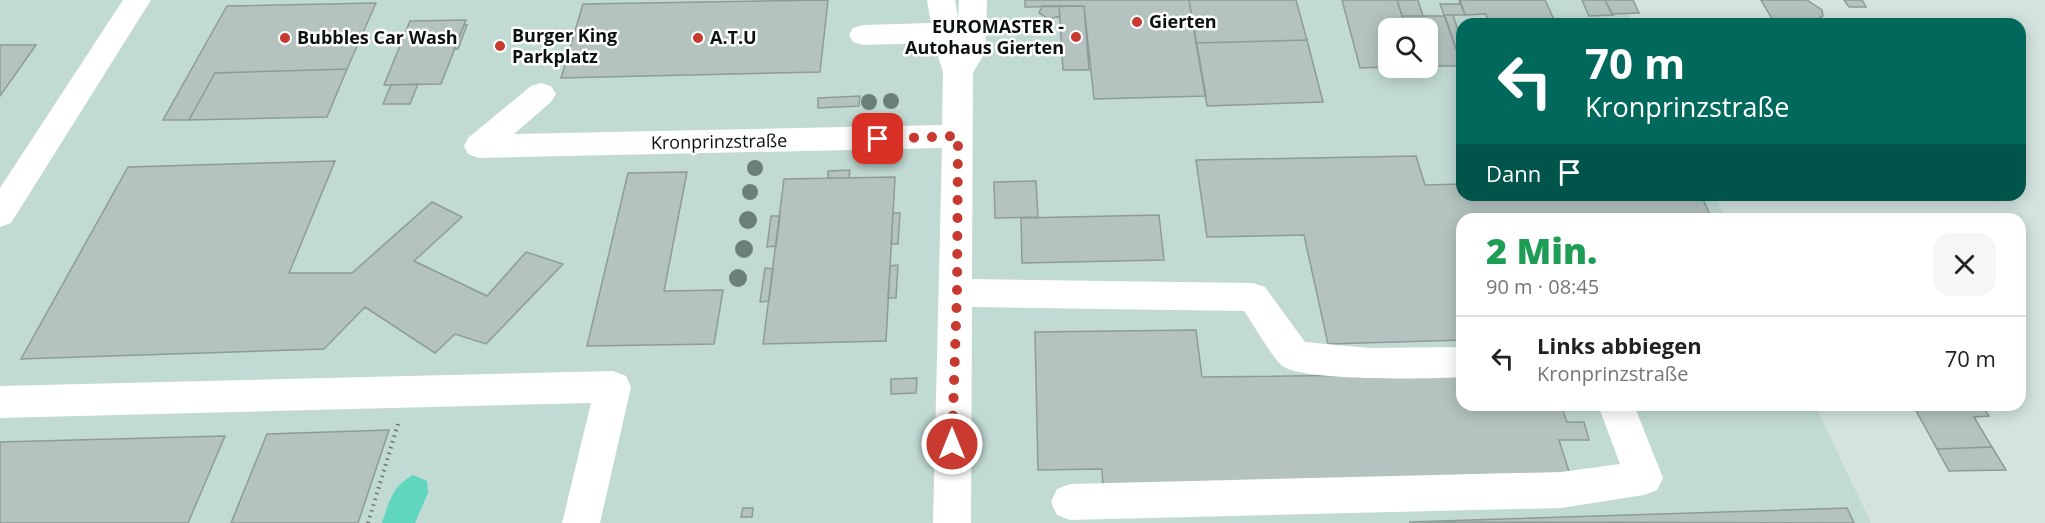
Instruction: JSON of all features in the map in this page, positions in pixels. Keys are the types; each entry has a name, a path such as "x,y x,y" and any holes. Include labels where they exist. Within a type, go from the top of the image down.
{"street":[{"path":"0,214 137,0"},
{"path":"941,0 950,52 958,72 957,293 952,404 952,523"},
{"path":"958,72 971,52 973,0"},
{"path":"863,35 948,33"},
{"name":"Kronprinzstraße","path":"541,94 479,146 958,136"},
{"path":"957,293 1253,297 1295,356 1369,363 1456,362"},
{"path":"0,402 613,387 580,523"},
{"path":"1070,502 1561,490 1644,478 1618,411"}],"path":[{"path":"368,523 408,392"}],"shaded area":[{"path":"0,0 1622,0 1630,18 1456,18 1456,201 1718,201 1723,213 1456,213 1456,411 1818,411 1871,523 0,523"},
{"path":"413,475 427,481 428,493 415,523 382,523 396,489"}],"building":[{"name":"A.T.U","path":"828,0 820,72 561,78 583,4"},
{"path":"1025,0 1189,0 1206,96 1094,99 1084,6 1025,7"},
{"path":"1189,0 1296,0 1307,40 1196,43"},
{"path":"1342,0 1397,0 1403,18 1378,18 1378,67 1360,68"},
{"path":"1397,0 1418,0 1423,16 1402,16"},
{"path":"1459,0 1465,15 1444,15 1440,4 1460,4"},
{"path":"1460,0 1545,0 1553,18 1487,18 1486,14 1465,15"},
{"path":"1582,0 1605,0 1613,15 1589,16"},
{"path":"1605,0 1633,0 1639,13 1612,14"},
{"path":"1761,0 1807,0 1822,10 1823,16 1819,18 1772,18"},
{"path":"1844,0 1862,0 1866,7 1849,7"},
{"name":"Bubbles Car Wash","path":"376,3 347,69 215,73 189,120 163,120 227,6"},
{"path":"1042,6 1059,6 1060,16 1049,19 1039,13"},
{"path":"1059,6 1084,6 1089,70 1063,70"},
{"path":"1444,15 1453,15 1456,24 1456,49"},
{"path":"1402,16 1445,16 1456,48 1456,66 1438,66 1438,18 1403,18"},
{"path":"466,20 441,84 384,85 410,21"},
{"path":"464,25 467,25 458,49 454,49"},
{"path":"1307,40 1323,102 1207,106 1196,43"},
{"path":"0,45 36,45 0,96"},
{"path":"347,69 327,117 189,120 215,73"},
{"path":"418,84 410,104 383,104 391,85"},
{"path":"860,96 859,106 818,108 818,98"},
{"path":"1416,156 1425,185 1456,184 1456,201 1704,201 1709,213 1456,213 1456,340 1328,344 1304,235 1207,237 1196,160"},
{"path":"335,161 289,273 352,273 432,202 462,217 414,261 487,296 526,252 563,264 486,344 455,334 435,353 365,307 324,349 21,359 128,167"},
{"path":"850,170 849,178 828,178 828,171"},
{"path":"687,172 664,291 723,290 714,344 587,346 628,173"},
{"path":"895,177 886,341 763,344 784,179"},
{"path":"1036,181 1038,217 995,218 994,182"},
{"path":"893,213 900,213 898,244 891,244"},
{"path":"1159,215 1164,260 1022,263 1021,218"},
{"path":"771,216 780,216 776,246 767,247"},
{"path":"898,265 896,298 888,298 890,266"},
{"path":"765,268 773,269 769,301 760,302"},
{"path":"1196,330 1202,377 1456,374 1456,411 1563,411 1567,422 1584,422 1589,440 1559,440 1572,481 1103,487 1102,469 1038,470 1035,332"},
{"path":"917,378 916,393 891,394 891,379"},
{"path":"1916,411 1986,411 1989,416 1974,417 1992,447 1937,449"},
{"path":"389,430 358,523 231,523 267,434"},
{"path":"225,436 188,523 0,523 0,442"},
{"path":"1992,447 2006,470 1949,471 1937,449"},
{"path":"743,508 753,508 752,517 741,517"},
{"path":"1847,508 1854,523 1409,522"}],"place":[{"name":"Gierten","path":"1137,22"},
{"name":"EUROMASTER - Autohaus Gierten","path":"1076,37"},
{"name":"Bubbles Car Wash","path":"285,38"},
{"name":"A.T.U","path":"698,38"},
{"name":"Burger King Parkplatz","path":"500,46"}],"route":[{"path":"878,139 958,136 957,293 952,444"}]}
